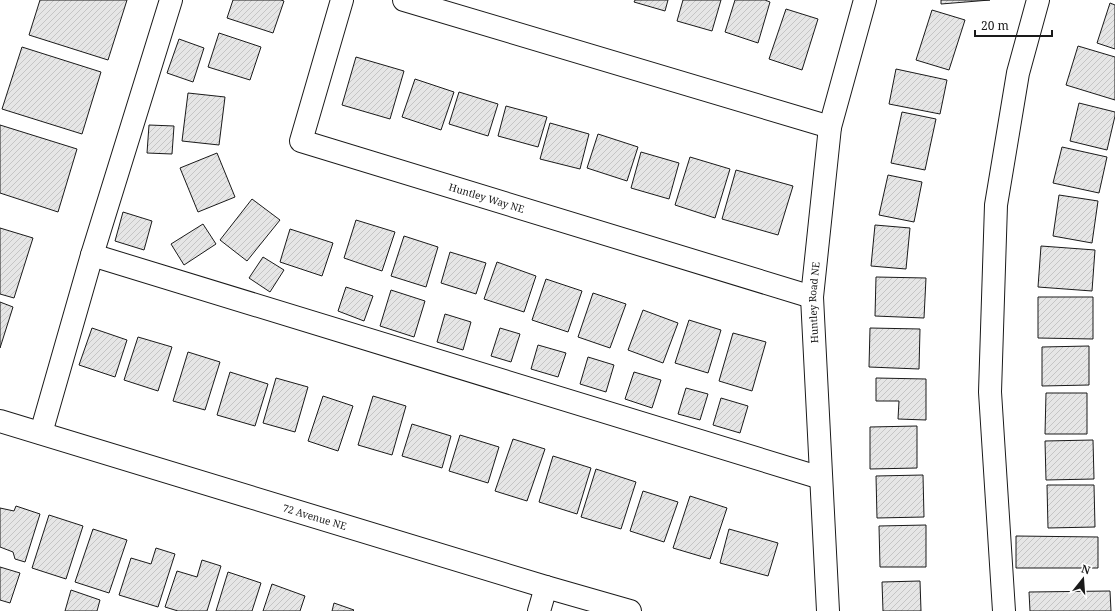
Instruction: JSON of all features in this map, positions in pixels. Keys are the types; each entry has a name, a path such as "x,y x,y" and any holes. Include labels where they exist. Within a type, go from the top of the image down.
{"street":[{"path":"41,434 92,255 171,0"},
{"name":"Huntley Way NE","path":"342,0 301,141 812,298"},
{"path":"404,0 830,128"},
{"name":"Huntley Road NE","path":"828,611 812,298 830,128 865,0"},
{"path":"1004,611 990,392 996,205 1018,73 1038,0"},
{"path":"92,255 821,478"},
{"name":"72 Avenue NE","path":"0,421 546,587 630,611"},
{"path":"539,611 546,587"}],"building":[{"path":"40,0 127,0 108,60 29,35"},
{"path":"233,0 284,1 273,33 227,18"},
{"path":"635,0 668,0 665,11 634,2"},
{"path":"683,0 721,0 712,31 677,21"},
{"path":"735,0 765,0 770,2 758,43 725,32"},
{"path":"941,0 990,0 941,4"},
{"path":"1110,3 1115,5 1115,49 1097,43"},
{"path":"786,9 818,19 802,70 769,59"},
{"path":"932,10 965,20 949,70 916,60"},
{"path":"219,33 261,47 250,80 208,67"},
{"path":"179,39 204,48 193,82 167,73"},
{"path":"1078,46 1115,57 1115,100 1066,85"},
{"path":"22,47 101,72 82,134 2,109"},
{"path":"356,57 404,71 390,119 342,105"},
{"path":"896,69 947,80 940,114 889,104"},
{"path":"415,79 454,92 441,130 402,117"},
{"path":"459,92 498,104 488,136 449,124"},
{"path":"188,93 225,97 219,145 182,141"},
{"path":"1079,103 1115,112 1107,150 1070,141"},
{"path":"506,106 547,117 538,147 498,136"},
{"path":"902,112 936,119 925,170 891,163"},
{"path":"550,123 589,134 580,169 540,159"},
{"path":"0,125 77,149 58,212 0,193"},
{"path":"149,125 174,126 172,154 147,153"},
{"path":"598,134 638,147 627,181 587,168"},
{"path":"1062,147 1107,157 1099,193 1053,183"},
{"path":"641,152 679,163 669,199 631,188"},
{"path":"217,153 235,197 198,212 180,168"},
{"path":"690,157 730,169 715,218 675,205"},
{"path":"736,170 793,186 778,235 722,219"},
{"path":"888,175 922,182 914,222 879,215"},
{"path":"1059,195 1098,201 1092,243 1053,236"},
{"path":"252,199 280,220 247,261 220,240"},
{"path":"123,212 152,221 144,250 115,241"},
{"path":"356,220 395,232 382,271 344,258"},
{"path":"203,224 216,244 184,265 171,244"},
{"path":"875,225 910,228 906,269 871,266"},
{"path":"0,228 33,238 14,298 0,294"},
{"path":"290,229 333,243 322,276 280,262"},
{"path":"404,236 438,247 426,287 391,276"},
{"path":"1041,246 1095,250 1092,291 1038,287"},
{"path":"450,252 486,263 476,294 441,283"},
{"path":"263,257 284,270 270,292 249,278"},
{"path":"497,262 536,276 524,312 484,299"},
{"path":"876,277 926,278 924,318 875,316"},
{"path":"546,279 582,291 568,332 532,320"},
{"path":"346,287 373,296 364,321 338,311"},
{"path":"391,290 425,301 414,337 380,326"},
{"path":"593,293 626,304 610,348 578,337"},
{"path":"1038,297 1093,297 1093,339 1038,338"},
{"path":"0,302 13,307 0,348"},
{"path":"643,310 678,323 663,363 628,350"},
{"path":"445,314 471,322 463,350 437,342"},
{"path":"689,320 721,330 708,373 675,363"},
{"path":"92,328 127,340 115,377 79,365"},
{"path":"500,328 520,334 511,362 491,356"},
{"path":"870,328 920,329 919,369 869,367"},
{"path":"733,333 766,342 752,391 719,381"},
{"path":"138,337 172,347 158,391 124,380"},
{"path":"538,345 566,353 558,377 531,369"},
{"path":"1089,346 1089,385 1042,386 1042,347"},
{"path":"188,352 220,362 205,410 173,401"},
{"path":"588,357 614,365 606,392 580,384"},
{"path":"230,372 268,384 255,426 217,415"},
{"path":"634,372 661,380 652,408 625,399"},
{"path":"276,378 308,387 295,432 263,423"},
{"path":"876,378 926,379 926,420 898,419 899,401 876,401"},
{"path":"686,388 708,394 700,420 678,414"},
{"path":"1046,393 1087,393 1087,434 1045,434"},
{"path":"323,396 353,406 338,451 308,441"},
{"path":"373,396 406,406 392,455 358,445"},
{"path":"721,398 748,406 740,433 713,425"},
{"path":"412,424 451,436 442,468 402,456"},
{"path":"917,426 917,468 870,469 870,427"},
{"path":"460,435 499,447 488,483 449,471"},
{"path":"513,439 545,449 527,501 495,491"},
{"path":"1093,440 1094,479 1046,480 1045,441"},
{"path":"553,456 591,468 577,514 539,502"},
{"path":"596,469 636,482 621,529 581,517"},
{"path":"923,475 924,517 877,518 876,476"},
{"path":"1047,485 1094,485 1095,527 1048,528"},
{"path":"643,491 678,502 664,542 630,531"},
{"path":"690,496 727,508 710,559 673,548"},
{"path":"16,506 40,514 25,562 15,559 13,552 0,547 0,508 14,511"},
{"path":"49,515 83,526 66,579 32,568"},
{"path":"926,525 926,567 880,567 879,526"},
{"path":"93,529 127,540 109,593 75,582"},
{"path":"729,529 778,543 768,576 720,563"},
{"path":"1016,536 1098,537 1098,568 1016,568"},
{"path":"156,548 175,554 158,607 119,595 131,558 151,564"},
{"path":"202,560 221,566 207,611 178,611 165,607 177,571 197,577"},
{"path":"0,567 20,573 10,603 0,600"},
{"path":"228,572 261,583 252,611 216,611"},
{"path":"920,581 921,611 883,611 882,582"},
{"path":"272,584 305,596 300,611 263,611"},
{"path":"71,590 100,600 97,611 65,611"},
{"path":"1110,591 1111,611 1030,611 1029,592"},
{"path":"334,603 354,610 332,611"}]}
